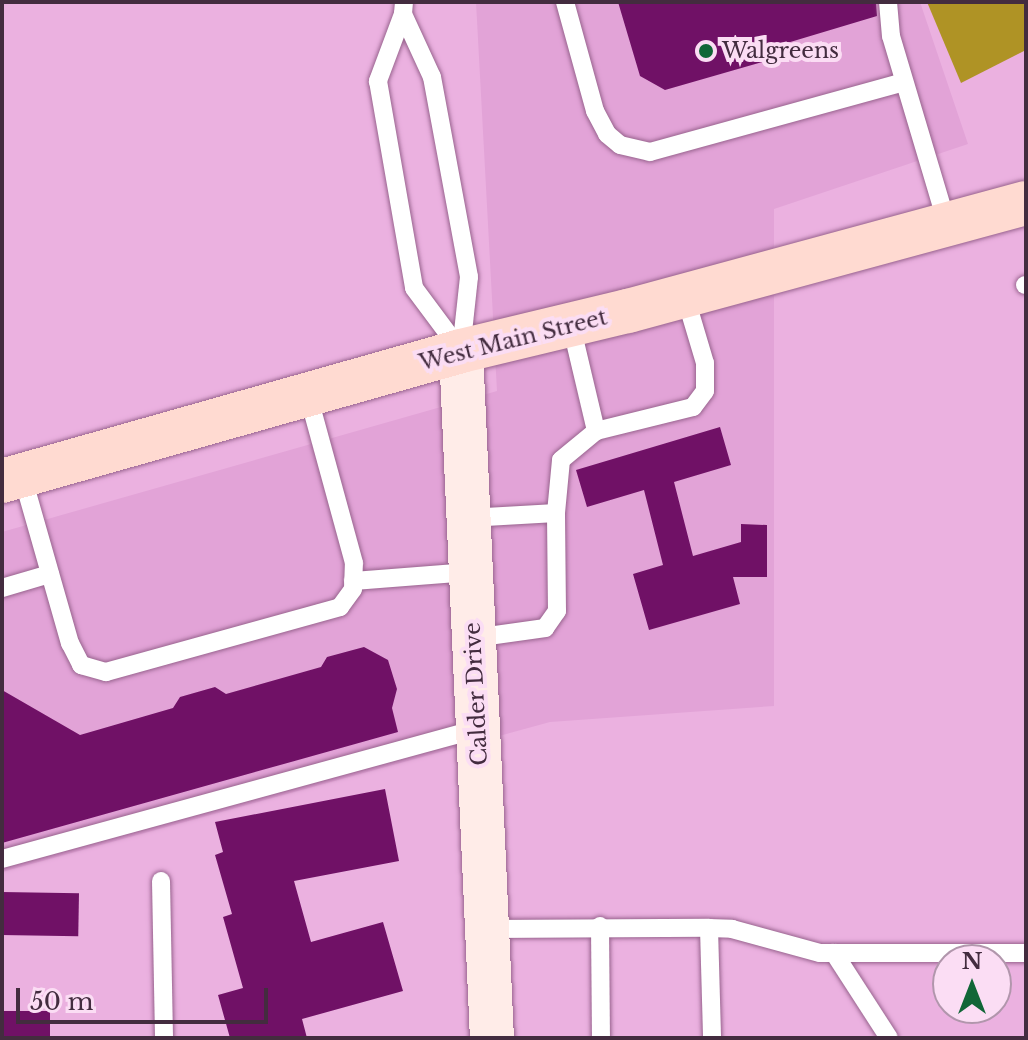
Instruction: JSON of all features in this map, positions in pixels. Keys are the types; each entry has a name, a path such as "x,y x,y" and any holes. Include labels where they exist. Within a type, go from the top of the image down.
{"main road":[{"name":"West Main Street","path":"12,478 461,351 685,296 1026,203"}],"street":[{"name":"Calder Drive","path":"461,351 492,1038"}],"lane":[{"path":"565,2 595,111 607,134 620,145 650,152 904,82"},
{"path":"888,2 891,36 947,224"},
{"path":"403,8 432,77 469,277 461,351"},
{"path":"403,8 378,81 414,288 461,351"},
{"path":"474,638 545,628 557,611 556,513 561,460 596,431 693,407 705,391 705,363 685,296"},
{"path":"571,325 596,431"},
{"path":"12,478 50,574 70,643 81,665 106,672 340,607 353,589 354,563 308,395"},
{"path":"468,518 556,513"},
{"path":"353,581 471,572"},
{"path":"2,588 50,574"},
{"path":"2,859 478,729"},
{"path":"161,881 164,1038"},
{"path":"487,929 600,926 732,929 820,953 1026,953"},
{"path":"600,926 601,1038"},
{"path":"709,928 712,1038"},
{"path":"834,953 889,1038"}],"shaded area":[{"path":"476,2 920,2 968,144 774,209 774,706 550,722 2,872 2,532 497,391"},
{"path":"927,2 1026,2 1026,50 961,83"}],"building":[{"name":"Walgreens","path":"618,2 876,2 877,16 777,46 780,57 665,90 640,76"},
{"path":"720,427 731,465 674,482 693,556 741,542 741,524 767,525 767,577 733,577 740,604 649,630 633,574 663,565 644,490 587,507 576,470"},
{"path":"364,647 388,660 397,689 392,708 398,732 2,843 2,690 80,735 173,708 180,697 215,687 226,694 321,667 327,657"},
{"path":"385,789 399,861 294,881 311,942 383,922 403,991 302,1019 307,1038 230,1038 218,995 243,988 223,917 232,914 215,855 223,852 215,822"},
{"path":"2,892 79,893 78,936 2,935"},
{"path":"2,1011 50,1011 50,1038 2,1038"}],"place":[{"name":"Walgreens","path":"706,51"}]}
